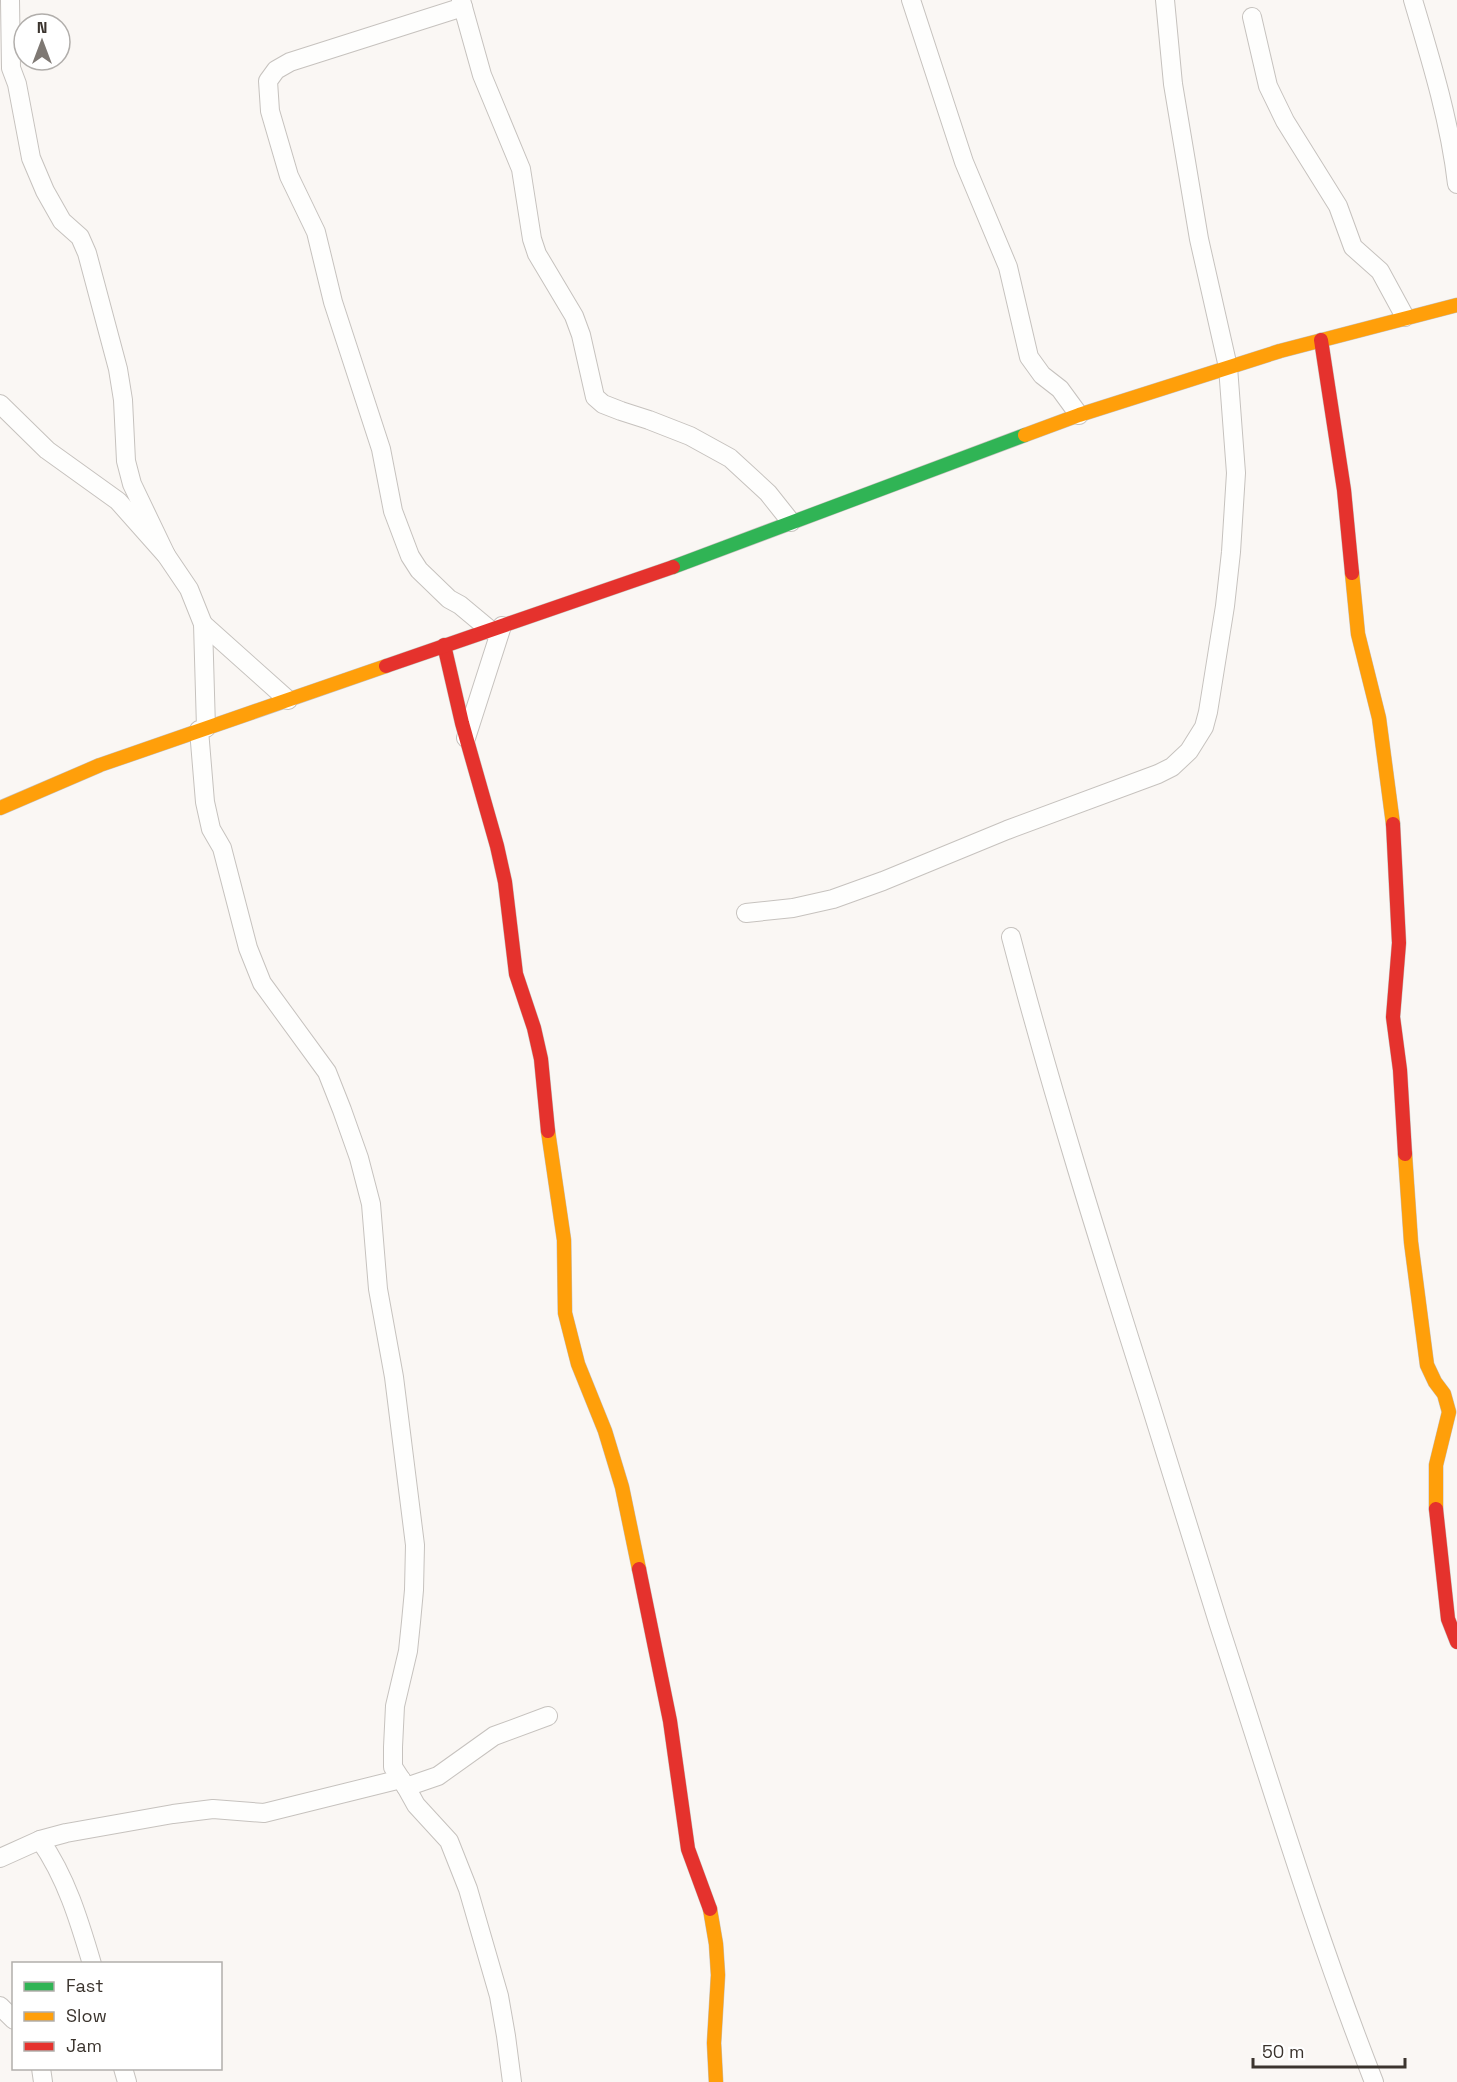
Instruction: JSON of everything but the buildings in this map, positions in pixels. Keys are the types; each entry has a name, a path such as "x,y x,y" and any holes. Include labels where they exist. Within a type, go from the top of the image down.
{"street":[{"path":"14,0 11,68 17,84 31,158 45,191 62,221 80,237 87,253 118,369 123,400 126,461 132,484 166,555"},
{"path":"911,0 964,162 1008,267 1029,357 1041,375 1060,389 1079,415"},
{"path":"746,913 794,908 833,899 1007,830 1158,774 1172,767 1189,751 1204,727 1225,606 1236,472 1228,367 1197,228 1173,84 1166,0"},
{"path":"1413,0 1429,53 1454,160 1457,184"},
{"path":"496,628 432,584 415,563 405,545 393,511 381,449 333,302 316,232 289,176 270,111 267,97 268,81 276,70 290,62 462,4 482,75 521,169 532,239 537,254 578,326 588,359 595,397 603,404 690,436 730,458 768,493 791,522"},
{"path":"1252,17 1268,86 1285,121 1338,206 1353,247 1380,271 1405,317"},
{"path":"0,808 100,765 673,567 1079,415 1228,367 1405,317 1457,305"},
{"path":"1321,340 1344,490 1358,634 1379,718 1390,801 1398,923 1393,1017 1400,1070 1411,1242 1427,1365 1444,1394 1449,1412 1436,1465 1435,1500 1448,1619 1457,1642"},
{"path":"0,404 47,450 118,501 166,555 189,589 203,624 205,802 211,829 222,848 248,948 262,983 327,1072 359,1158 371,1204 378,1289 394,1377 415,1545 408,1651 395,1706 393,1767 416,1805 449,1841 468,1889 499,1996 512,2082"},
{"path":"203,624 288,700"},
{"path":"466,738 496,628"},
{"path":"444,645 466,738 497,846 507,891 516,974 534,1028 541,1059 548,1133 564,1240 566,1313 570,1336 605,1431 622,1487 670,1721 688,1849 710,1910 716,1944 718,1975 714,2043 716,2082"},
{"path":"1011,937 1089,1215 1190,1536 1283,1822 1352,2026 1374,2082"},
{"path":"0,1858 40,1840 66,1833 199,1810 264,1813 438,1776 494,1736 548,1716"},
{"path":"40,1840 52,1857 67,1890 91,1962"},
{"path":"0,2006 12,2018"}],"traffic: fast":[{"path":"673,567 1025,435"}],"traffic: slow":[{"path":"1025,435 1079,415 1280,351 1457,305"},
{"path":"1352,573 1358,634 1379,718 1393,824"},
{"path":"0,808 100,765 386,666"},
{"path":"548,1131 564,1240 565,1313 578,1364 605,1431 622,1487 639,1569"},
{"path":"1405,1154 1411,1242 1427,1365 1444,1394 1449,1412 1436,1465 1436,1509"},
{"path":"710,1909 718,1975 714,2043 716,2082"}],"traffic: jam":[{"path":"1321,340 1344,490 1352,573"},
{"path":"386,666 673,567"},
{"path":"444,645 462,723 505,882 516,974 534,1028 541,1059 548,1131"},
{"path":"1393,824 1399,943 1393,1017 1400,1070 1405,1154"},
{"path":"1436,1509 1448,1619 1457,1642"},
{"path":"639,1569 670,1721 688,1849 710,1909"}]}
